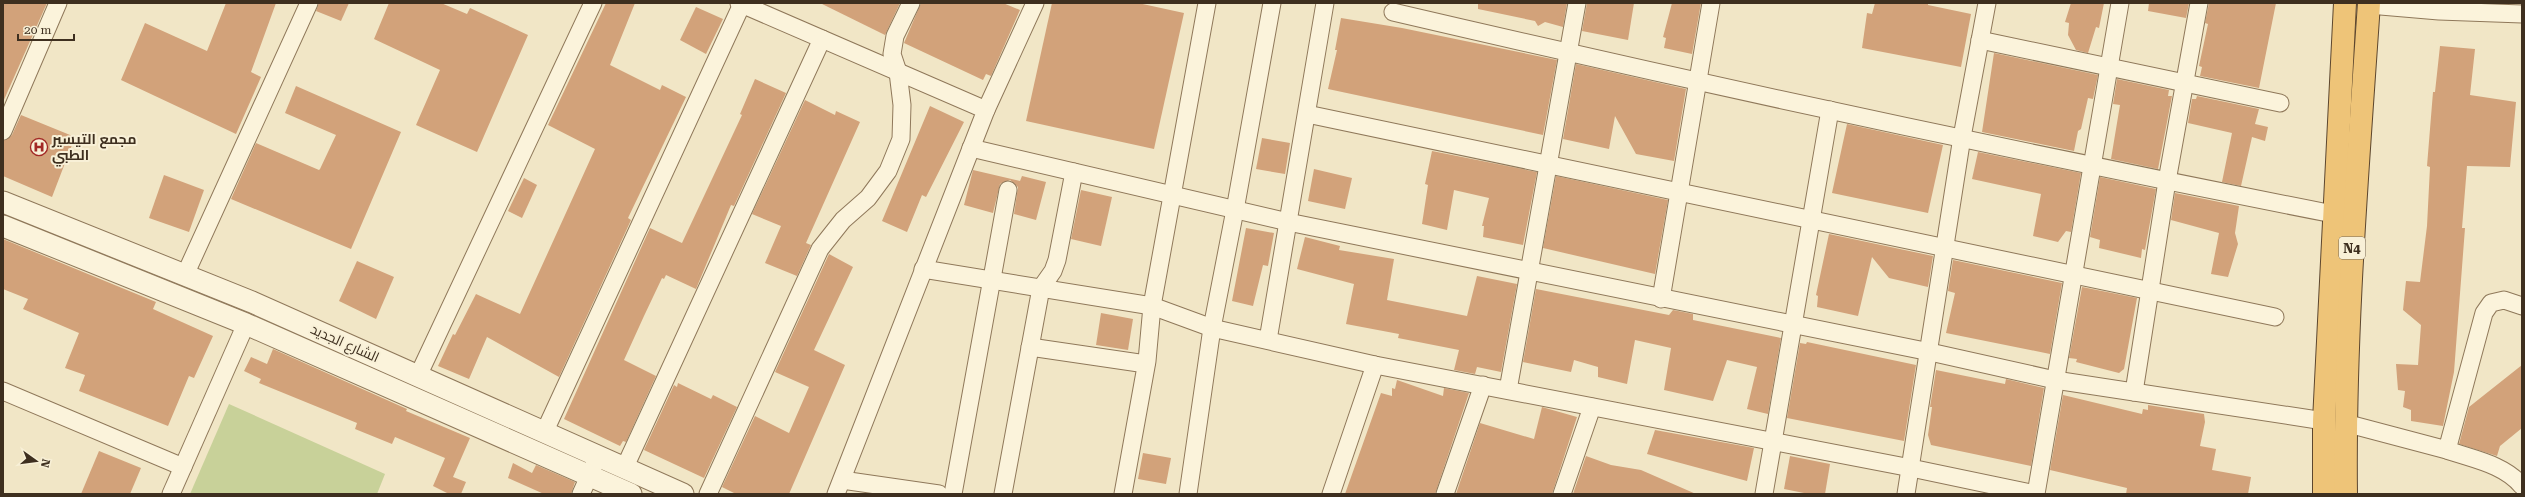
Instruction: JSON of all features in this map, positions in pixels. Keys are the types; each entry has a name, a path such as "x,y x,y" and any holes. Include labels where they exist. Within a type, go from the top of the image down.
{"highway":[{"name":"N4","path":"2324,494 2324,421 2333,214 2345,3"},
{"name":"N4","path":"2346,494 2345,423 2354,202 2366,4"},
{"path":"2324,421 2345,423"}],"street":[{"path":"3,131 58,3"},
{"path":"185,275 308,3"},
{"path":"418,376 593,3"},
{"path":"708,494 820,249 843,220 868,198 888,171 901,138 902,105 898,72 892,54 895,36 911,3"},
{"path":"939,494 839,487 986,110 1035,3"},
{"path":"1123,494 1146,364 1152,306 1174,195 1207,3"},
{"path":"1188,494 1212,328 1272,3"},
{"path":"1268,340 1325,3"},
{"path":"1508,390 1547,164 1577,3"},
{"path":"1661,299 1699,83 1711,3"},
{"path":"1906,494 1930,352 1962,137 1986,3"},
{"path":"924,269 1152,306 1212,328 1375,365 1773,441 2036,494 2120,3"},
{"path":"2134,392 2167,181 2186,83 2199,3"},
{"path":"544,433 741,4 986,110"},
{"path":"2366,4 2439,11 2522,14"},
{"path":"1393,12 1699,83 1962,137 2092,166 2333,214"},
{"path":"624,468 822,39"},
{"path":"1980,40 2280,103"},
{"path":"1764,494 1795,325 1830,110"},
{"path":"1307,114 2275,317"},
{"path":"971,148 1288,222 1661,299 1930,352 2055,380 2324,421"},
{"path":"1003,494 1042,288 1057,260 1074,172"},
{"path":"953,494 1008,190"},
{"name":"الشارع الجديد","path":"3,202 252,302 544,433 589,476"},
{"name":"الشارع الجديد","path":"3,226 246,324 631,494"},
{"path":"2447,450 2484,313 2491,303 2504,300 2522,306"},
{"path":"171,494 246,324"},
{"path":"1030,347 1146,364"},
{"path":"1331,494 1375,365"},
{"path":"1445,494 1483,385"},
{"path":"3,391 183,467"},
{"path":"1562,494 1592,407"},
{"path":"2345,423 2447,450 2500,468 2516,479 2522,486"},
{"name":"الشارع الجديد","path":"589,476 624,468 683,494"}],"green space":[{"path":"229,404 385,474 377,494 190,494"}],"building":[{"path":"3,3 47,3 3,102"},
{"path":"226,3 276,3 251,72 261,77 236,134 121,80 145,23 207,51"},
{"path":"319,3 349,3 341,21 316,11"},
{"path":"389,3 441,3 467,14 470,8 528,35 477,152 416,125 440,70 374,39"},
{"path":"606,3 635,3 610,65 660,90 662,85 686,97 628,218 631,220 559,377 487,337 469,379 438,366 453,334 455,335 476,294 520,314 595,149 548,125"},
{"path":"820,3 900,3 885,35"},
{"path":"921,3 1003,3 1020,10 991,76 986,74 983,80 904,43"},
{"path":"1052,3 1138,3 1184,13 1154,149 1026,121"},
{"path":"1478,3 1567,3 1563,27 1545,22 1538,26 1535,21 1478,9"},
{"path":"1587,3 1634,3 1628,40 1582,31"},
{"path":"1672,3 1701,3 1692,54 1664,48 1666,38 1663,37"},
{"path":"1875,3 1928,3 1928,5 1971,14 1961,67 1862,48 1867,13 1872,14"},
{"path":"2071,3 2104,3 2099,28 2096,27 2088,53 2076,50 2068,35 2069,23 2065,22"},
{"path":"2149,3 2189,3 2186,18 2148,11"},
{"path":"2209,3 2276,3 2259,88 2200,76 2202,67 2199,66 2208,24 2205,23"},
{"path":"696,7 723,19 706,54 680,40"},
{"path":"1341,18 1402,28 1557,60 1543,135 1328,89 1337,50 1335,50"},
{"path":"2440,46 2475,49 2470,95 2516,102 2510,167 2467,166 2462,228 2465,228 2454,372 2443,426 2411,421 2411,410 2403,407 2405,391 2398,390 2396,364 2418,365 2421,325 2403,310 2406,281 2420,282 2427,226 2430,167 2427,166 2433,92 2435,92"},
{"path":"1994,53 2098,75 2093,99 2088,98 2081,129 2078,131 2074,151 1982,132"},
{"path":"1576,64 1686,89 1674,161 1636,154 1615,116 1609,149 1563,139"},
{"path":"755,79 786,93 734,206 731,205 696,289 666,275 664,279 662,278 644,316 624,360 656,376 626,442 623,441 620,446 564,419 650,228 682,243 742,115 740,114"},
{"path":"2117,79 2169,90 2168,96 2172,96 2158,169 2111,159 2120,105 2113,104"},
{"path":"296,86 401,132 351,249 231,199 256,143 319,170 320,169 336,135 285,113"},
{"path":"2197,96 2259,109 2255,124 2268,127 2265,141 2252,137 2241,186 2222,182 2232,133 2188,123 2192,99 2196,99"},
{"path":"805,100 835,115 836,111 860,122 806,243 811,245 797,276 765,263 781,226 752,214"},
{"path":"930,106 964,122 926,197 922,195 907,232 882,221"},
{"name":"مجمع التيسير الطبي","path":"21,115 75,137 52,197 3,176 3,141 12,135"},
{"path":"1847,124 1943,145 1928,213 1832,193"},
{"path":"1262,138 1290,143 1285,174 1256,169"},
{"path":"1432,151 1537,172 1523,245 1483,237 1484,226 1482,226 1489,198 1454,190 1447,230 1422,224 1428,185 1425,184"},
{"path":"1978,152 2081,173 2071,232 2066,231 2058,242 2033,236 2041,194 1972,179"},
{"path":"1314,169 1352,178 1345,209 1308,201"},
{"path":"973,170 1020,181 1022,176 1046,182 1036,220 1014,214 1018,187 1010,180 1000,184 993,213 964,205"},
{"path":"164,175 204,190 189,232 149,218"},
{"path":"1556,176 1668,200 1655,274 1543,248"},
{"path":"2100,177 2156,189 2145,250 2142,249 2141,258 2099,248 2100,240 2090,237"},
{"path":"524,178 537,185 522,218 508,211"},
{"path":"1081,190 1112,197 1101,246 1071,239"},
{"path":"2175,193 2239,206 2235,233 2238,244 2228,277 2211,274 2219,233 2171,220"},
{"path":"1246,228 1274,233 1268,266 1263,265 1253,306 1232,301"},
{"path":"1829,234 1933,256 1928,287 1889,278 1872,257 1858,316 1817,307 1818,296 1816,295"},
{"path":"1305,237 1340,246 1339,250 1394,259 1387,300 1467,316 1477,276 1517,284 1501,372 1477,367 1475,374 1454,370 1459,350 1398,338 1399,334 1346,324 1354,284 1297,269"},
{"path":"3,239 156,302 153,309 213,336 194,378 189,376 168,426 79,391 85,375 65,368 79,333 23,309 28,299 3,289"},
{"path":"829,254 853,267 814,350 845,365 789,494 736,494 722,487 755,416 789,433 809,387 775,372"},
{"path":"1953,260 2062,283 2050,354 1946,333 1955,293 1948,291"},
{"path":"357,261 394,277 376,319 339,301"},
{"path":"2082,287 2137,298 2124,369 2119,373 2076,362 2077,359 2069,358"},
{"path":"1536,289 1669,315 1673,310 1693,314 1693,320 1781,338 1768,414 1747,409 1757,367 1727,360 1713,401 1664,390 1671,348 1635,340 1627,384 1598,377 1598,367 1574,360 1571,372 1523,362"},
{"path":"1101,313 1133,319 1128,350 1096,345"},
{"path":"1807,342 1916,365 1904,441 1787,418 1800,343 1806,344"},
{"path":"273,349 407,409 406,411 470,438 453,477 466,482 461,494 449,494 433,486 445,458 395,437 392,444 355,429 357,423 259,383 261,379 244,371 251,357 267,364"},
{"path":"2522,365 2522,428 2500,446 2497,456 2459,444 2469,407"},
{"path":"1936,370 2005,384 2006,379 2044,388 2031,466 1931,445 1928,435 1932,407 1930,407"},
{"path":"1397,380 1443,396 1444,388 1469,393 1435,494 1345,494 1381,393 1392,396 1392,388 1395,389"},
{"path":"678,383 711,399 713,395 737,407 704,478 644,450 674,385 677,387"},
{"path":"2063,395 2142,414 2143,409 2148,410 2148,405 2204,414 2205,422 2200,446 2216,449 2212,470 2251,477 2248,494 2126,494 2127,488 2050,470"},
{"path":"1542,407 1577,417 1552,494 1456,494 1480,423 1534,439"},
{"path":"1655,430 1754,448 1747,481 1647,454"},
{"path":"99,451 141,468 130,494 81,494"},
{"path":"1143,453 1171,458 1166,484 1138,479"},
{"path":"1586,456 1611,465 1641,470 1696,494 1573,494"},
{"path":"1790,456 1830,464 1825,494 1809,494 1784,489"},
{"path":"513,463 532,473 536,465 575,482 571,494 544,494 508,478"}],"place":[{"name":"مجمع التيسير الطبي","path":"39,147"}]}
